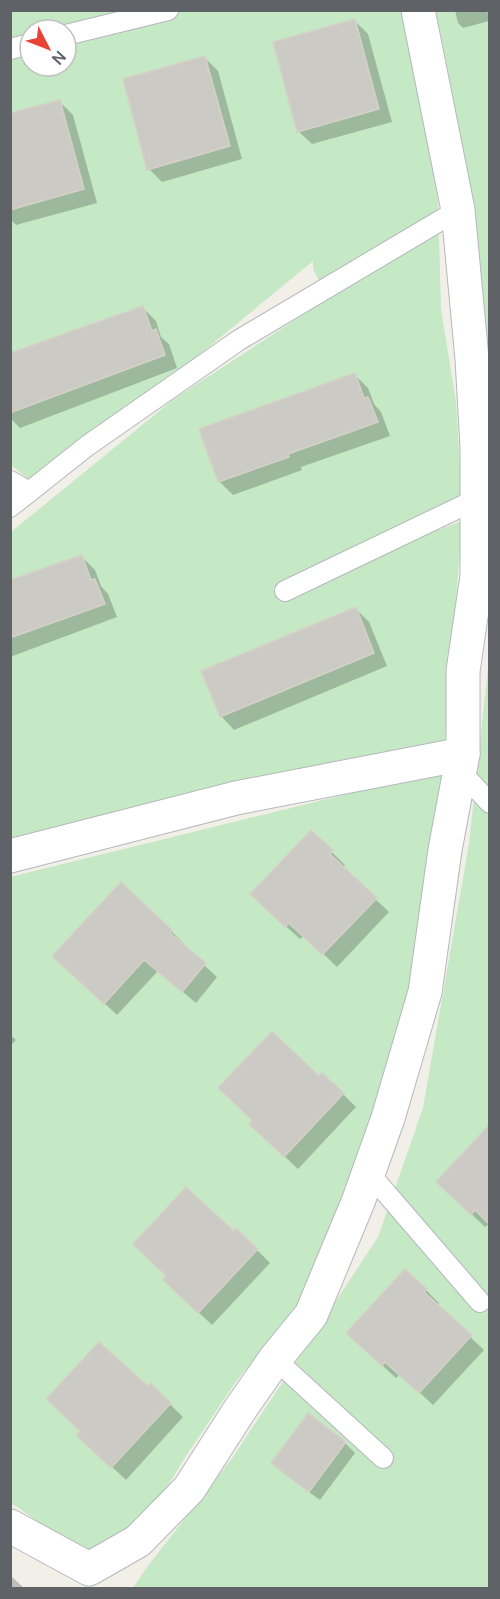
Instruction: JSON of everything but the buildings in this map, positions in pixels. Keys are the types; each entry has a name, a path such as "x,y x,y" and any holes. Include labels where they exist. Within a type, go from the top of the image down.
{"street":[{"path":"10,1526 89,1569 138,1541 189,1489 238,1411 275,1359 311,1315 358,1202 388,1118 425,992 461,763 463,671 483,582 477,499 477,447 472,359 458,210 418,10"},
{"path":"10,856 236,798 461,763"}],"lane":[{"path":"78,32 168,10"},
{"path":"10,507 87,446 239,340 458,210"},
{"path":"10,481 29,492"},
{"path":"285,591 477,499"},
{"path":"461,763 489,803"},
{"path":"368,1172 480,1302"},
{"path":"275,1359 383,1458"}],"green space":[{"path":"10,11 405,11 422,94 438,202 441,309 456,402 462,499 273,588 279,601 345,565 462,521 445,745 11,853 11,532 174,399 327,299 313,268 313,261 177,373 34,484 11,465"},
{"path":"436,11 489,11 489,361 468,185"},
{"path":"489,659 489,1588 133,1588 233,1457 378,1237 423,1108 469,844"},
{"path":"448,774 421,972 394,1063 329,1233 292,1315 237,1380 152,1512 124,1537 89,1553 65,1541 11,1504 10,877 368,789"}]}
